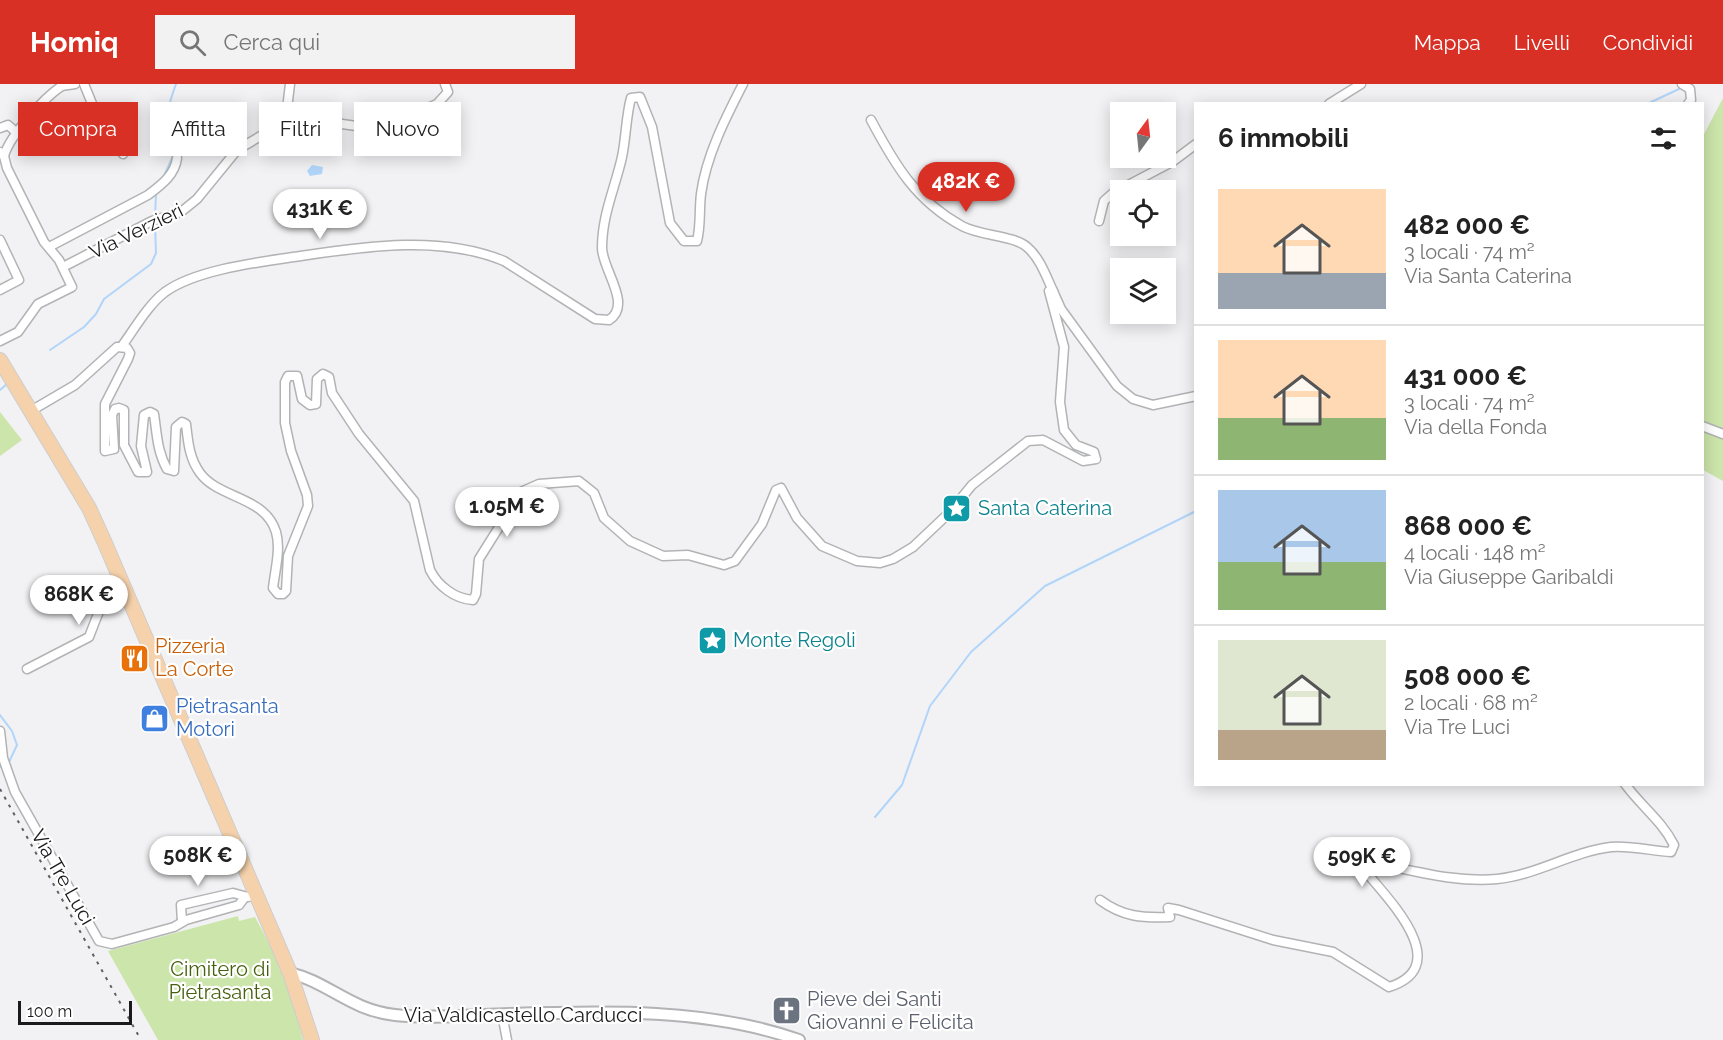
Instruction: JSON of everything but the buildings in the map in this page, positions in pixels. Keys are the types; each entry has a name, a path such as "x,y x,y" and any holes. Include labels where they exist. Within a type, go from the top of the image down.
{"main road":[{"path":"0,360 29,412 89,508 251,897 290,973 312,1040"}],"street":[{"path":"0,341 18,332 38,304 72,287 7,168 2,154 17,133 63,85 75,84"},
{"path":"84,84 91,102"},
{"path":"288,102 290,84"},
{"path":"342,123 378,129 437,104 448,92 445,84"},
{"path":"29,412 75,385 122,346 165,292 204,274 251,263 361,248 395,246 434,247 488,254 504,261 595,319 609,320 617,314 619,304 603,261 603,231 606,206 622,154 632,98 640,97 652,127 670,223 684,241 691,242 697,241 701,192 711,155 743,84"},
{"path":"1332,102 1361,84"},
{"path":"1682,84 1690,89 1690,102"},
{"path":"871,120 896,167 916,192 962,226 1026,246 1039,260 1061,309 1117,386 1133,399 1153,405 1194,396"},
{"path":"0,128 8,125 17,133"},
{"name":"Via Verzieri","path":"63,267 152,221 181,212 197,200 237,150 259,137"},
{"path":"1099,221 1100,209 1113,193 1172,162 1194,146"},
{"path":"49,247 148,195 173,172 177,158"},
{"path":"0,240 19,280 0,290"},
{"path":"122,346 130,353 105,404 105,451 114,449 112,415 115,409 120,408 124,410 124,445 138,472 147,472 141,446 144,415 150,412 154,414 156,440 165,465 167,469 174,471 176,427 182,422 186,424 188,447 206,480 261,510 272,524 276,534 277,552 273,588 278,594 286,591 288,556 308,506 307,495 291,451 285,423 285,382 288,376 297,376 302,399 310,405 315,404 317,379 323,374 329,377 332,393 359,434 414,501 430,570 436,580 456,595 473,600 476,594 479,559 521,492 539,484 579,481 594,493 604,518 630,541 661,555 688,555 724,565 735,561 765,518 776,490 781,488 797,518 822,546 867,564 893,559 913,547 949,513 972,485 1028,441 1043,440 1083,461 1096,459 1094,452 1072,441 1063,423 1060,402 1064,347 1058,320 1048,295 1053,291"},
{"path":"1704,427 1723,434"},
{"path":"27,669 89,637 108,588 119,576"},
{"name":"Via Tre Luci","path":"0,731 3,758 15,792 99,941 112,944 174,927 182,922 239,905 251,897"},
{"path":"1100,900 1116,912 1153,918 1170,917 1168,908 1179,910 1273,940 1333,952 1389,987 1402,983 1412,973 1416,958 1416,943 1410,926 1366,872 1365,861 1449,878 1495,879 1525,875 1585,852 1613,846 1671,852 1674,845 1665,828 1638,802 1626,786"},
{"path":"182,922 181,905 233,893 251,897"},
{"name":"Via Valdicastello Carducci","path":"290,973 348,1002 380,1012 414,1016 593,1012 670,1017 747,1025 799,1040"},
{"path":"502,1014 507,1040"}],"green space":[{"path":"1723,98 1723,481 1704,471 1704,134"},
{"path":"0,412 22,440 0,456"},
{"name":"Cimitero di Pietrasanta","path":"238,916 239,921 255,917 263,932 283,977 303,1040 158,1040 108,951"}],"water":[{"path":"312,165 323,167 322,174 310,176 307,171"}],"waterway":[{"path":"163,178 173,156 167,136 166,120 176,84"},
{"path":"1651,102 1679,89"},
{"path":"155,216 156,195"},
{"path":"50,350 84,327 96,314 104,299 151,264 156,253 155,224"},
{"path":"0,390 8,383"},
{"path":"875,817 902,785 930,706 971,652 1045,586 1194,512"},
{"path":"0,715 12,731 17,745 9,762"}],"railway":[{"path":"0,789 141,1040"}],"place":[{"name":"Santa Caterina","path":"957,508"},
{"name":"Monte Regoli","path":"712,640"},
{"name":"Pizzeria La Corte","path":"134,658"},
{"name":"Pietrasanta Motori","path":"155,718"},
{"name":"Pieve dei Santi Giovanni e Felicita","path":"786,1010"}]}
